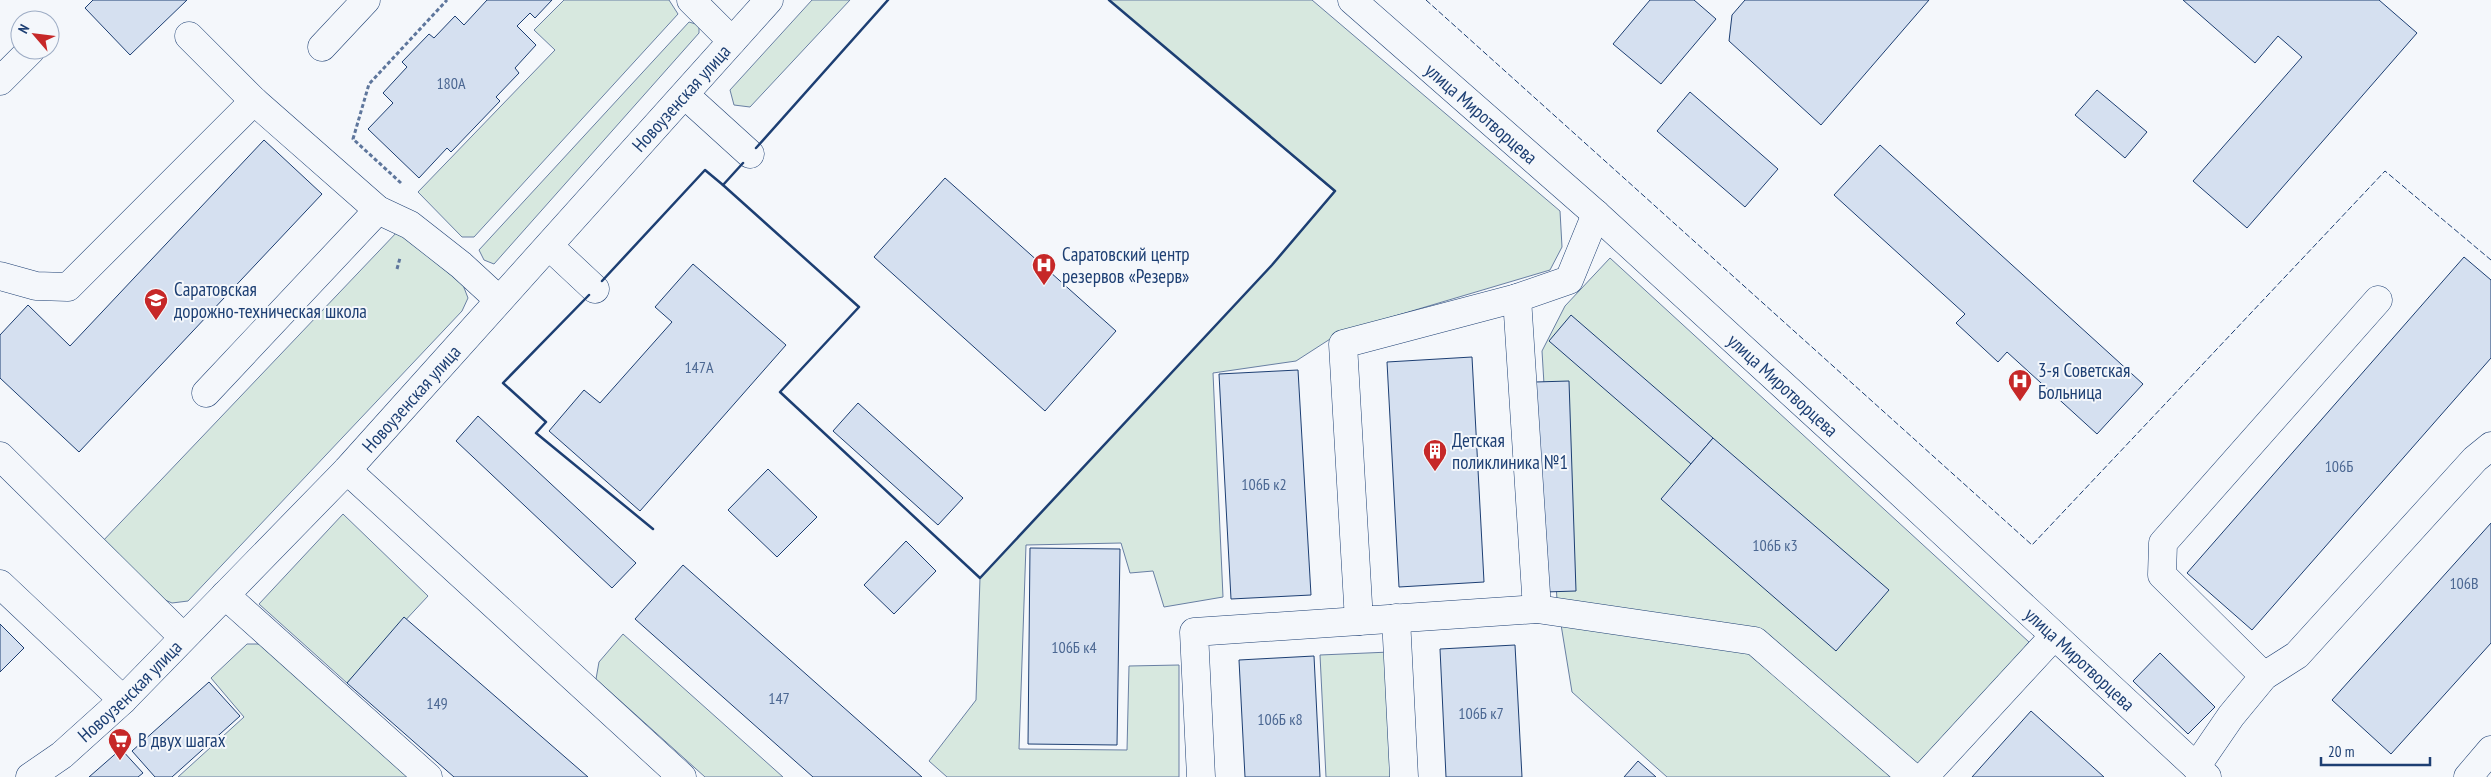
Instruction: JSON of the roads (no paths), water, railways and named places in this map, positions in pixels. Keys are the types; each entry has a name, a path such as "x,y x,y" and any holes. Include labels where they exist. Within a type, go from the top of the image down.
{"street":[{"path":"322,48 366,0"},
{"path":"691,0 732,41"},
{"name":"Новоузенская улица","path":"30,777 62,754 123,700 347,470 769,0"},
{"name":"улица Миротворцева","path":"1352,0 1596,214 2202,772"},
{"path":"189,36 254,101 378,210 410,225 461,265 499,300"},
{"path":"0,81 21,60"},
{"path":"685,95 750,154"},
{"path":"0,276 36,286 68,287 254,101"},
{"path":"206,393 378,210"},
{"path":"1359,621 1343,344 1517,298 1570,280 1596,214"},
{"path":"549,246 595,289"},
{"path":"1517,298 1537,609"},
{"path":"2264,676 2162,575 2163,543 2378,300"},
{"path":"2202,772 2231,716 2264,676 2297,655 2475,459 2491,446"},
{"path":"0,456 183,637"},
{"path":"347,470 682,777"},
{"path":"0,584 123,700"},
{"path":"225,595 428,777"},
{"path":"1201,777 1194,632 1537,609 1755,642 1912,777"},
{"path":"1396,618 1404,777"},
{"path":"1924,777 2054,636"},
{"path":"2468,777 2491,750"}],"place":[{"name":"Саратовский центр резервов «Резерв»","path":"1044,286"},
{"name":"Саратовская дорожно-техническая школа","path":"156,321"},
{"name":"3-я Советская Больница","path":"2020,402"},
{"name":"Детская поликлиника №1","path":"1435,472"},
{"name":"В двух шагах","path":"120,761"}]}
